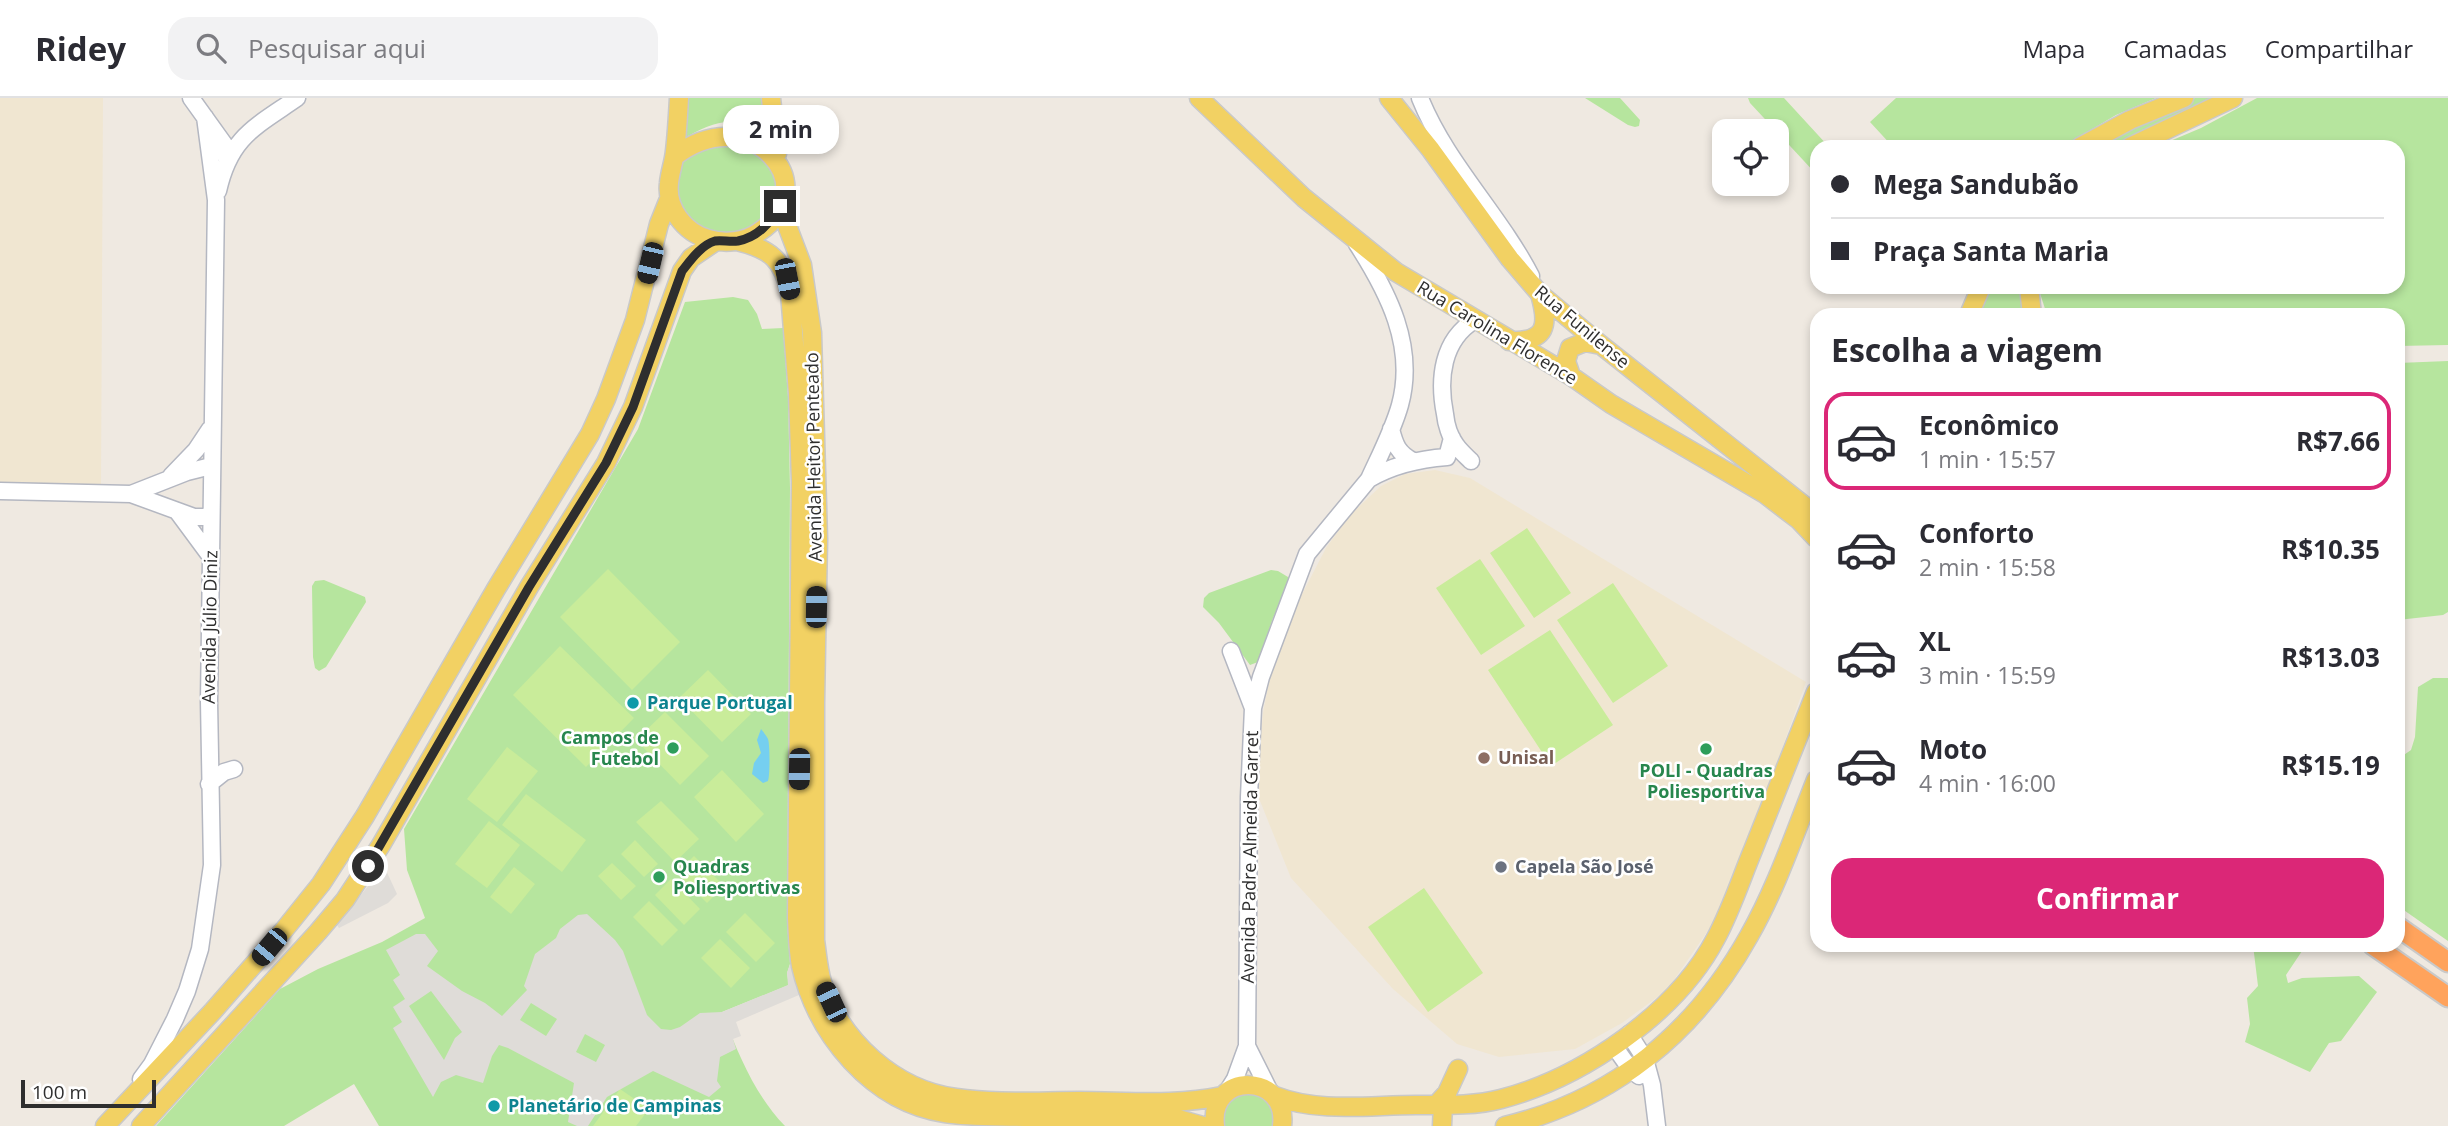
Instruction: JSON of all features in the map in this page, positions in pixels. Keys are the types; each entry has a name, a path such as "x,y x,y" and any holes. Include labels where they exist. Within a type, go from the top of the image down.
{"highway":[{"path":"2405,932 2448,962"},
{"path":"2383,952 2448,997"}],"main road":[{"path":"191,98 224,144 227,160"},
{"path":"216,200 227,160 242,136 297,98"},
{"path":"110,1121 257,961 321,884 365,816 496,589 576,460 599,415 635,320 669,199 679,98"},
{"path":"669,199 681,222 691,231 716,241 737,241 760,232 770,223 786,191 785,178 777,154 771,98"},
{"name":"Rua Carolina Florence","path":"1199,98 1304,198 1396,272 1571,376 1611,404 1765,494 1800,520 1810,531"},
{"name":"Rua Funilense","path":"1389,98 1431,150 1510,258 1541,294 1601,345 1810,508"},
{"path":"1420,98 1439,137 1496,217 1541,294 1545,311 1545,326 1542,332 1530,340 1509,341"},
{"path":"2093,140 2130,120 2184,98"},
{"path":"2145,140 2232,98"},
{"path":"210,122 227,136 242,136"},
{"name":"Avenida Júlio Diniz","path":"110,1121 152,1064 175,1019 200,949 212,865 209,784 216,200 210,122"},
{"path":"675,156 697,135 725,128 753,134 777,154"},
{"name":"Avenida Heitor Penteado","path":"780,206 802,265 813,369 817,491 815,940 823,984 848,1030 864,1051 894,1076 935,1094 983,1100 1196,1102 1225,1094 1242,1085 1252,1085 1299,1104 1327,1107 1439,1105 1498,1100 1536,1088 1614,1046 1664,1005 1687,982 1716,939 1810,707"},
{"path":"1354,239 1390,300 1405,355 1400,403 1369,479"},
{"path":"141,1126 345,900 606,463 648,370 682,271 691,258 716,241"},
{"name":"Avenida Heitor Penteado","path":"737,241 765,250 775,257 787,279 790,293 798,393 801,482 797,918 801,964 818,1014 832,1037 864,1073 895,1096 913,1104 945,1113 1158,1118 1193,1122 1203,1126"},
{"path":"1471,461 1452,438 1440,393 1442,372 1450,346 1457,333 1475,320"},
{"path":"1571,376 1566,361 1570,348 1585,342 1601,345"},
{"path":"163,483 196,450 212,427"},
{"path":"1391,429 1402,455 1413,461"},
{"name":"Avenida Padre Almeida Garret","path":"1272,1094 1247,1046 1248,797 1253,708 1261,677 1307,554 1317,540 1369,479 1413,461 1447,457 1452,438"},
{"path":"131,494 187,472 211,466"},
{"path":"0,491 131,494 194,517 211,514"},
{"path":"175,509 211,557"},
{"path":"1231,651 1253,708"},
{"path":"1806,717 1810,728"},
{"path":"209,784 224,772 234,769"},
{"path":"1504,1126 1605,1088 1667,1041 1694,1014 1742,949 1767,899 1810,795"},
{"path":"365,816 383,817 391,827"},
{"path":"257,961 279,976"},
{"path":"175,1019 172,1034 174,1039 179,1041 190,1035"},
{"path":"1629,1034 1638,1065"},
{"path":"1215,1126 1216,1108 1235,1079 1247,1046"},
{"path":"1614,1046 1638,1065 1652,1085 1657,1126"},
{"path":"1442,1126 1439,1105 1458,1069"},
{"path":"1272,1094 1282,1112 1282,1126"}],"shaded area":[{"path":"0,98 103,98 101,486 0,483"},
{"path":"1435,470 1470,478 1806,682 1725,906 1667,990 1622,1023 1575,1049 1499,1057 1457,1044 1393,989 1291,878 1256,791 1263,713 1272,665 1298,602 1326,548 1350,515 1381,486 1405,474"},
{"path":"384,866 397,894 388,903 339,928 337,925"},
{"path":"587,914 615,940 623,951 647,1015 661,1029 680,1027 700,1013 722,1012 788,985 787,973 790,964 799,995 736,1022 741,1036 733,1039 736,1049 720,1057 717,1081 721,1087 709,1097 653,1071 607,1097 588,1126 577,1126 568,1122 574,1083 499,1045 492,1056 483,1083 456,1075 441,1082 433,1097 393,1028 402,1022 393,1007 405,999 393,980 400,975 386,950 416,934 425,934 438,951 427,966 502,1016 527,990 524,986 535,954 556,938 560,929 578,915","holes":["431,991 462,1032 455,1038 444,1060 409,1006","531,1003 557,1019 546,1036 520,1020","585,1034 605,1045 596,1062 576,1052"]}],"green space":[{"path":"688,98 766,98 770,136 746,125 726,122 705,128 682,140"},
{"path":"1585,98 1620,98 1640,120 1639,126 1628,125"},
{"path":"1748,98 1784,98 1823,140 1810,140 1810,168 1789,145 1789,119 1765,119"},
{"path":"1896,98 2156,98 2116,115 2074,140 1887,140 1870,122"},
{"path":"2195,98 2222,98 2130,140 2102,140 2125,127"},
{"path":"2257,98 2448,98 2448,345 2405,346 2405,308 2045,308 2040,294 2405,294 2405,140 2173,140"},
{"path":"752,137 780,179 772,213 745,234 710,234 683,214 676,198 678,164 687,149"},
{"path":"1984,294 2022,294 2024,308 1979,308"},
{"name":"Parque Portugal","path":"733,297 748,300 762,329 783,328 790,488 787,921 790,964 787,973 789,985 722,1012 756,1087 785,1126 379,1126 354,1084 284,1126 156,1126 280,989 318,969 382,942 425,918 407,870 404,829 638,429 685,302"},
{"path":"2448,361 2448,612 2443,615 2405,619 2405,363"},
{"path":"1527,528 1571,593 1534,618 1490,553"},
{"path":"1480,559 1525,626 1481,655 1436,588"},
{"path":"608,569 680,642 632,690 560,617"},
{"path":"1271,570 1288,577 1288,585 1258,662 1250,665 1219,623 1203,607 1204,598 1209,593"},
{"path":"324,580 365,597 366,602 326,667 319,671 315,668 313,657 312,586 315,581"},
{"path":"1613,583 1668,666 1613,703 1557,620"},
{"path":"1550,630 1613,725 1551,766 1488,670"},
{"path":"560,646 634,718 586,767 513,695"},
{"path":"708,670 751,714 722,742 679,698"},
{"path":"2433,678 2448,678 2448,941 2405,911 2405,754 2411,750 2415,737 2418,687"},
{"name":"Campos de Futebol","path":"665,712 709,756 680,785 636,740"},
{"path":"507,747 538,771 497,822 467,799"},
{"path":"722,770 764,814 736,842 694,797"},
{"path":"526,794 586,840 562,872 502,825"},
{"path":"661,801 699,839 675,862 636,822"},
{"path":"489,821 520,845 487,888 455,864"},
{"path":"635,840 658,864 644,877 621,854"},
{"path":"694,856 724,886 707,903 677,873"},
{"path":"612,863 636,886 621,900 598,876"},
{"path":"514,867 535,884 511,914 490,897"},
{"path":"671,879 700,909 684,925 655,895"},
{"path":"1424,888 1483,973 1428,1012 1368,927"},
{"path":"649,901 678,930 662,946 633,917"},
{"path":"745,913 775,943 756,962 726,932"},
{"path":"720,939 750,968 731,988 701,958"},
{"path":"2254,952 2301,952 2286,975 2288,983 2302,978 2359,976 2377,992 2341,1041 2329,1043 2310,1072 2245,1042 2250,1024 2247,998 2258,986"},
{"path":"620,1089 649,1109 636,1126 593,1126"},
{"path":"1250,1091 1270,1103 1274,1126 1222,1126 1223,1112 1228,1102"}],"water":[{"path":"761,729 768,739 769,753 769,778 763,783 752,774 754,763 761,753 757,740"}],"place":[{"name":"Parque Portugal","path":"633,703"},
{"name":"Campos de Futebol","path":"673,748"},
{"name":"POLI - Quadras Poliesportiva","path":"1706,749"},
{"name":"Unisal","path":"1484,758"},
{"name":"Capela São José","path":"1501,867"},
{"name":"Quadras Poliesportivas","path":"659,877"},
{"name":"Planetário de Campinas","path":"494,1106"}],"route":[{"path":"368,866 529,587 606,463 648,370 682,271 691,258 709,244 716,241 737,241 760,232 770,223 780,206"}]}
